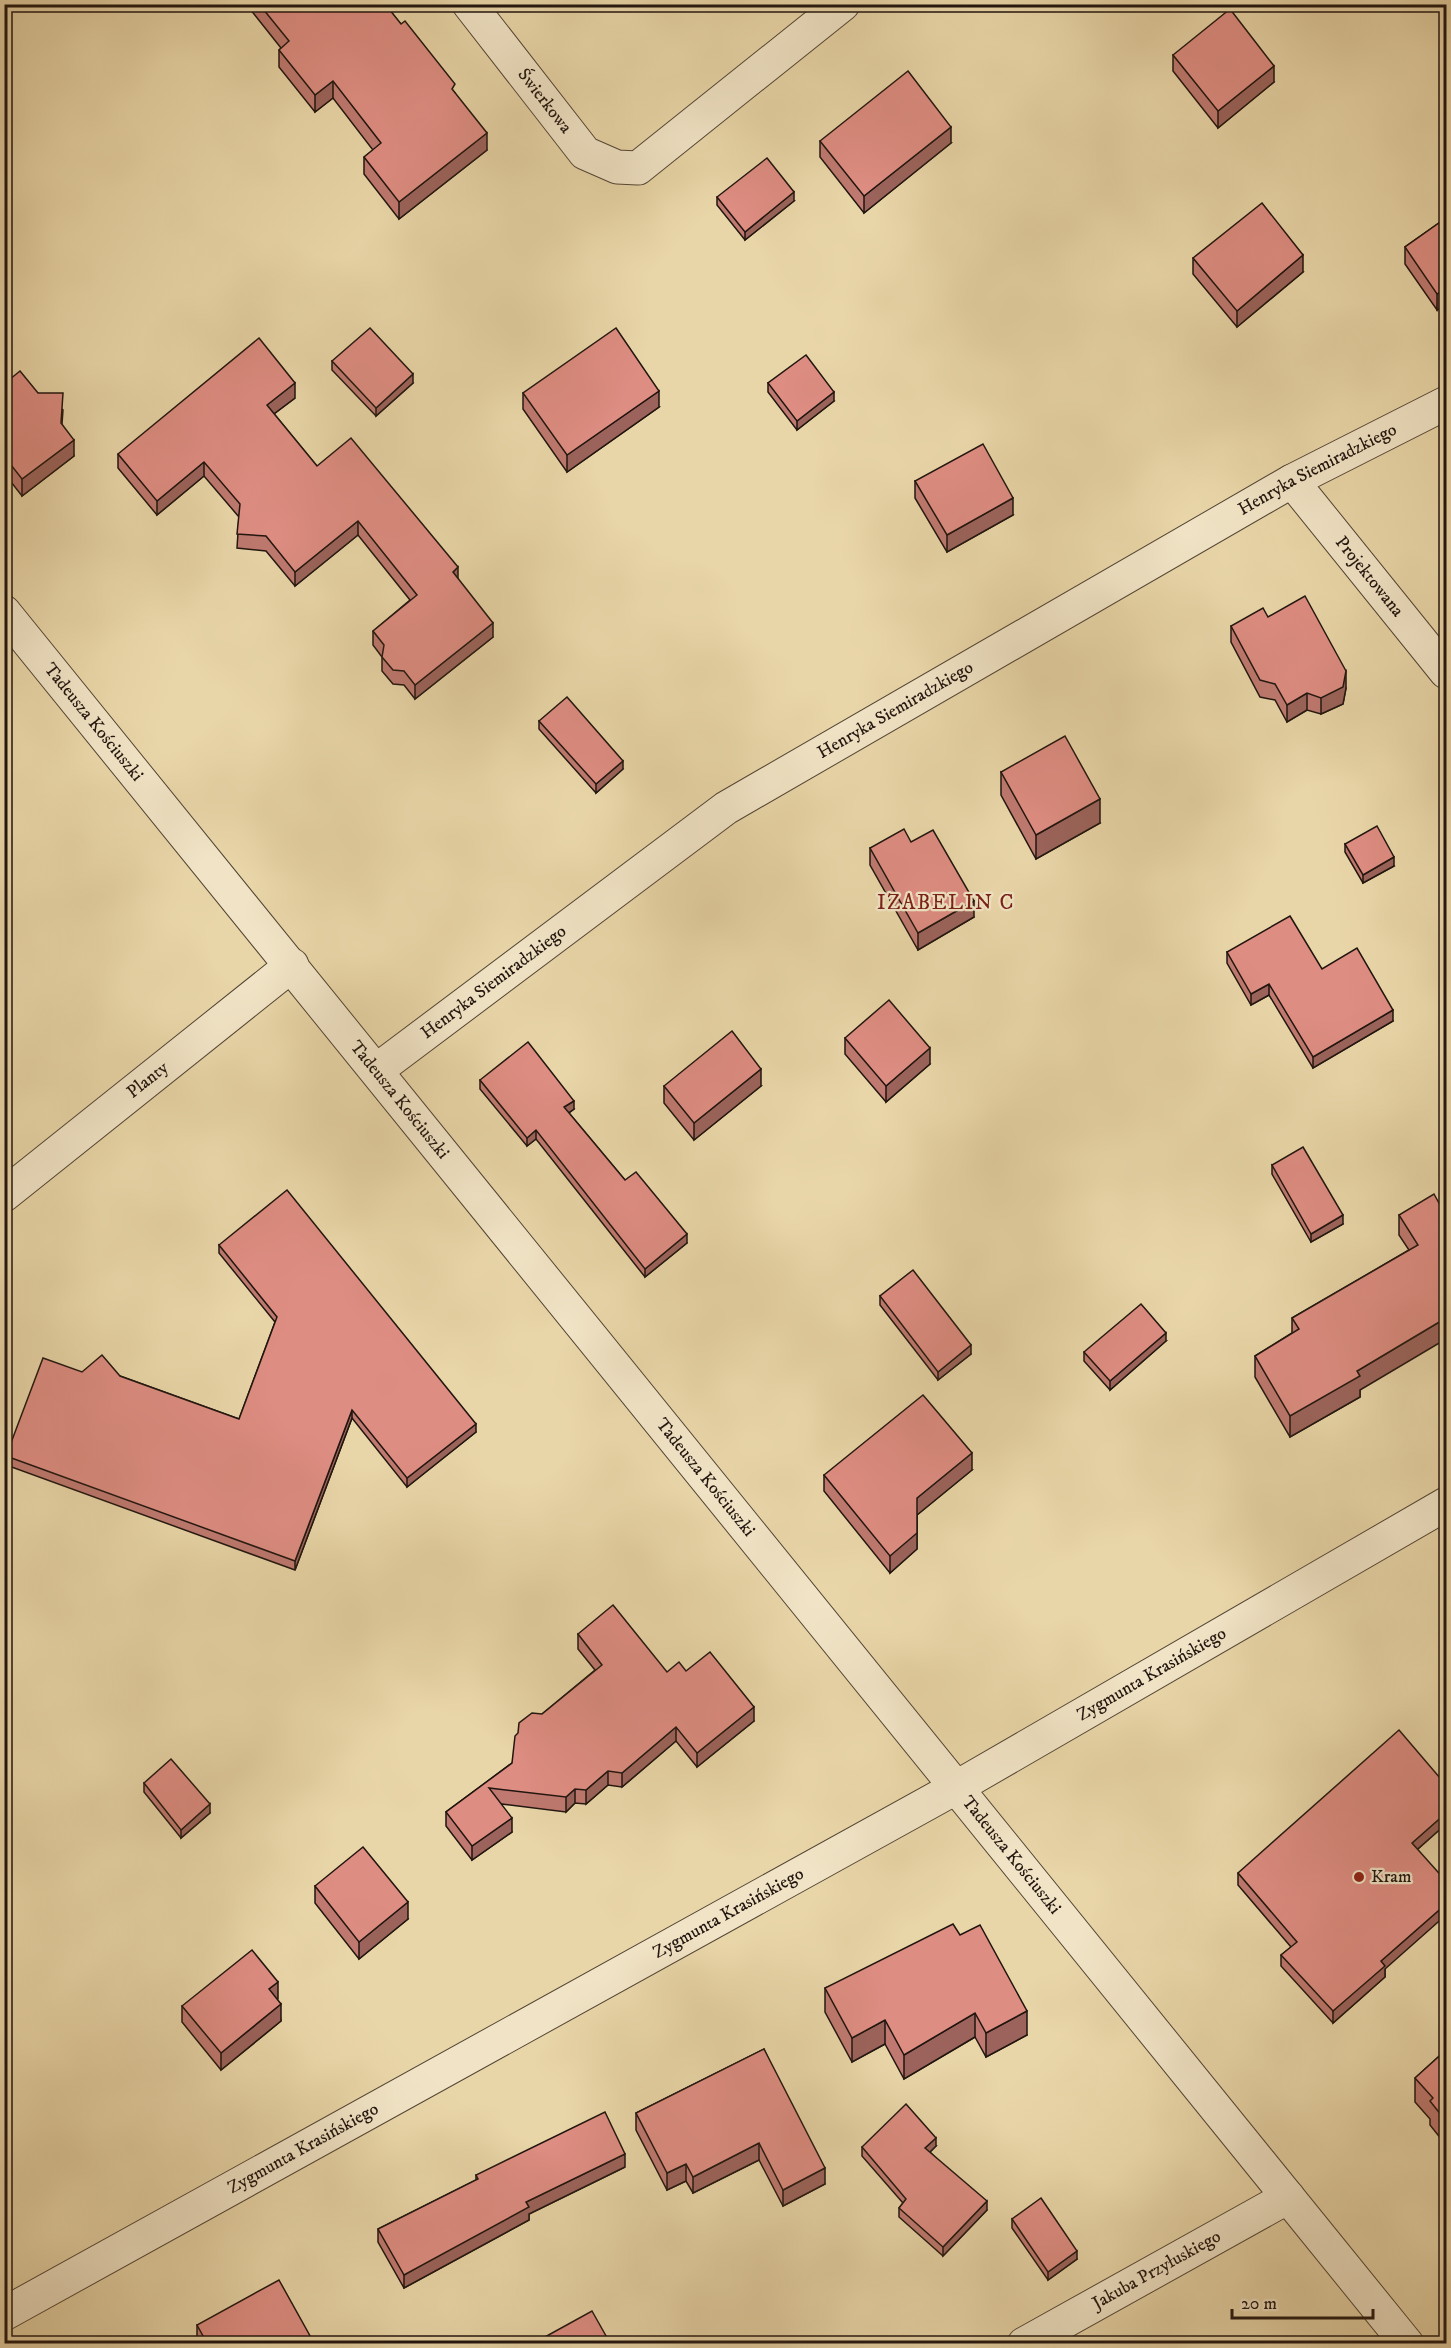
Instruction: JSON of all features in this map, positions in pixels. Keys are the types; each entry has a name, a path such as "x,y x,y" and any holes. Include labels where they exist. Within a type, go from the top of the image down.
{"street":[{"name":"Świerkowa","path":"469,4 585,153 616,167 638,168 843,4"},
{"name":"Henryka Siemiradzkiego","path":"377,1070 726,808 1292,481 1446,403"},
{"name":"Projektowana","path":"1292,481 1446,672"},
{"name":"Tadeusza Kościuszki","path":"4,612 1407,2343"},
{"name":"Planty","path":"4,1195 292,965"},
{"name":"Zygmunta Krasińskiego","path":"4,2314 957,1787 1446,1504"},
{"name":"Jakuba Przyłuskiego","path":"1024,2343 1288,2197"}],"building":[{"path":"259,4 385,4 401,24 405,21 455,84 452,89 487,133 399,202 364,157 381,143 333,81 315,95 279,50 289,41"},
{"path":"1230,9 1274,66 1218,111 1173,55"},
{"path":"908,71 951,127 864,196 820,141"},
{"path":"767,158 794,192 745,232 717,197"},
{"path":"1262,203 1303,255 1237,311 1193,258"},
{"path":"1446,218 1446,288 1437,294 1405,247"},
{"path":"370,328 413,374 376,408 332,361"},
{"path":"616,328 659,391 567,455 523,393"},
{"path":"259,338 295,383 267,405 317,466 351,438 458,567 453,572 493,623 415,685 404,671 393,670 382,657 384,645 373,631 417,595 358,521 295,572 266,536 237,534 240,504 204,462 157,501 118,454"},
{"path":"806,355 834,392 797,421 768,383"},
{"path":"20,371 38,393 63,393 61,423 74,440 22,479 4,456 4,384"},
{"path":"983,444 1013,498 947,535 915,481"},
{"path":"1305,596 1346,671 1343,687 1321,698 1307,693 1287,705 1275,684 1260,680 1231,626 1263,608 1268,617"},
{"path":"567,697 623,761 596,784 539,721"},
{"path":"1065,736 1100,799 1036,835 1001,772"},
{"path":"1377,826 1394,857 1363,875 1345,844"},
{"path":"904,829 911,842 933,830 974,901 918,933 870,848"},
{"path":"1290,916 1322,969 1357,948 1393,1010 1313,1057 1269,984 1251,994 1227,952"},
{"path":"889,1000 930,1048 886,1086 845,1038"},
{"path":"732,1031 761,1069 694,1123 664,1086"},
{"path":"528,1042 574,1101 564,1107 625,1180 636,1172 687,1234 645,1269 536,1130 527,1138 480,1080"},
{"path":"1303,1147 1343,1215 1311,1234 1272,1165"},
{"path":"287,1190 476,1424 407,1478 352,1410 295,1561 6,1456 43,1358 82,1372 102,1355 120,1376 239,1419 277,1317 219,1245"},
{"path":"1434,1194 1446,1216 1446,1318 1357,1371 1360,1376 1290,1416 1255,1356 1299,1329 1292,1318 1418,1245 1399,1215"},
{"path":"913,1270 971,1345 938,1372 880,1296"},
{"path":"1141,1304 1166,1333 1110,1381 1084,1352"},
{"path":"923,1395 972,1453 917,1498 917,1533 890,1556 824,1475"},
{"path":"613,1605 667,1672 679,1662 686,1671 710,1652 754,1707 697,1753 676,1727 622,1773 608,1771 586,1790 575,1789 566,1797 489,1788 512,1818 472,1846 446,1812 512,1763 519,1723 532,1713 542,1714 602,1665 578,1634"},
{"path":"1399,1730 1446,1785 1446,1813 1412,1843 1446,1881 1446,1904 1381,1961 1385,1966 1333,2011 1281,1955 1297,1942 1238,1873"},
{"path":"171,1759 210,1804 181,1830 144,1783"},
{"path":"363,1847 408,1902 359,1942 315,1886"},
{"path":"953,1924 960,1935 980,1925 1027,2011 986,2033 975,2013 904,2055 885,2020 852,2038 825,1988"},
{"path":"252,1950 278,1982 269,1989 281,2004 221,2053 182,2006"},
{"path":"764,2049 825,2168 783,2190 759,2143 693,2177 686,2164 667,2173 636,2113"},
{"path":"1446,2050 1446,2121 1430,2101 1433,2098 1415,2078"},
{"path":"906,2104 936,2138 925,2148 987,2201 943,2247 899,2208 906,2199 862,2147"},
{"path":"605,2112 625,2154 526,2202 529,2207 404,2275 378,2229 478,2179 476,2175"},
{"path":"1041,2198 1077,2251 1048,2272 1012,2219"},
{"path":"279,2280 314,2343 207,2343 197,2325"},
{"path":"592,2311 610,2343 534,2343"}],"place":[{"name":"Kram","path":"1359,1877"}],"district":[{"name":"IZABELIN C","path":"946,903"}]}
